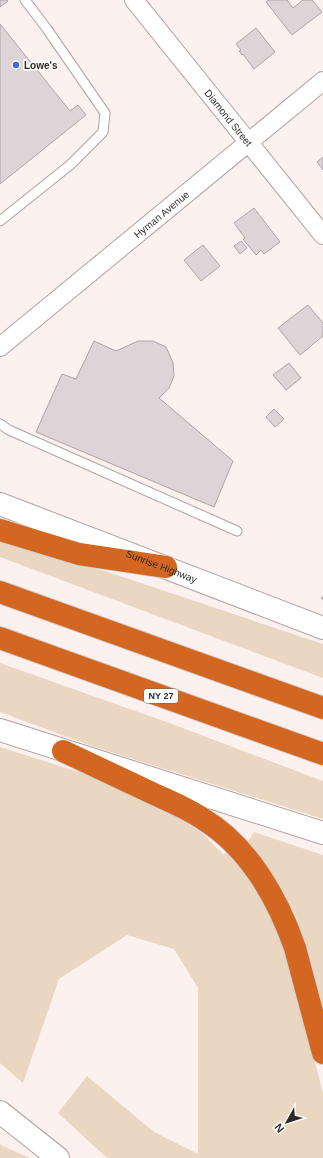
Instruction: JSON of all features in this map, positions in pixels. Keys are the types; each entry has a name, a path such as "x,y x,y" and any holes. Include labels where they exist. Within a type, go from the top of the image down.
{"highway":[{"path":"0,530 79,554 166,567"},
{"path":"0,592 323,708"},
{"name":"NY 27","path":"0,638 323,754"},
{"path":"63,751 172,802 204,819 224,835 245,857 266,886 289,932 295,948 323,1053"}],"main road":[{"name":"Sunrise Highway","path":"0,504 323,628"},
{"path":"0,730 323,833"},
{"path":"0,1112 58,1158"}],"street":[{"name":"Diamond Street","path":"134,0 323,235"},
{"name":"Hyman Avenue","path":"0,347 323,81"}],"lane":[{"path":"0,221 70,164 103,132 105,113 25,0"},
{"path":"0,424 9,430 237,531"}],"shaded area":[{"path":"0,538 117,575 323,644 323,678 0,557"},
{"path":"0,663 172,724 323,781 323,819 89,745 0,712"},
{"path":"0,747 107,781 170,812 202,833 224,855 230,848 259,885 281,934 323,1093 323,1158 107,1158 58,1113 87,1076 154,1132 198,1154 198,988 174,949 127,935 59,979 23,1083 0,1063"},
{"path":"254,832 323,855 323,1011 298,921 280,885 247,843"},
{"path":"0,1144 3,1146 30,1158 0,1158"}],"building":[{"path":"0,0 7,0 8,1 0,7"},
{"path":"269,0 287,0 293,8 303,0 312,0 322,12 292,35 266,2"},
{"name":"Lowe's","path":"0,24 70,111 78,105 86,115 0,184"},
{"path":"256,28 275,52 254,69 239,51 241,50 236,44"},
{"path":"323,157 323,170 317,162"},
{"path":"254,208 280,242 264,254 261,250 256,255 243,239 245,238 234,223"},
{"path":"241,241 247,248 240,254 234,246"},
{"path":"203,245 220,266 201,281 184,260"},
{"path":"308,305 323,323 323,336 300,355 278,328"},
{"path":"94,341 116,351 138,341 153,341 166,347 173,363 174,376 169,388 159,398 233,461 214,507 36,432 62,374 76,379"},
{"path":"289,363 301,378 286,390 273,375"},
{"path":"274,409 284,419 275,427 266,417"}],"place":[{"name":"Lowe's","path":"16,65"}]}
